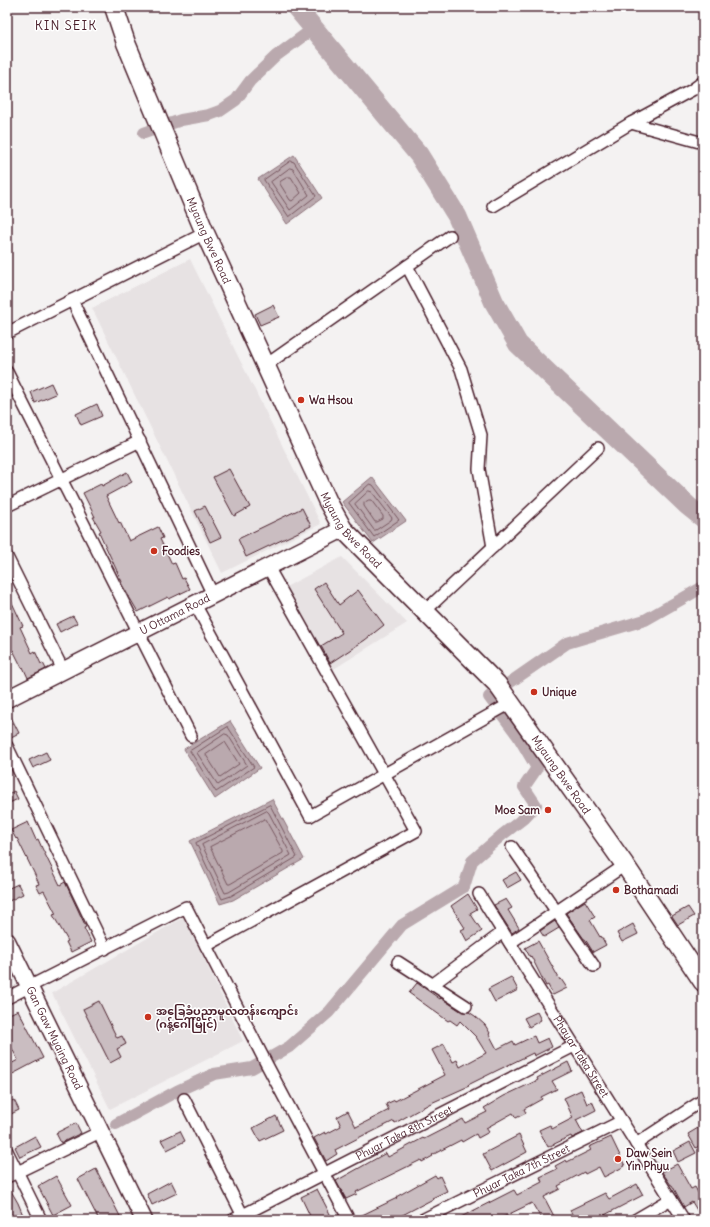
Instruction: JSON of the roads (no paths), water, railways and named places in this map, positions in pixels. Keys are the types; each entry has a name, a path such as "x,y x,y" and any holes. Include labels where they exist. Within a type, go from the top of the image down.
{"main road":[{"name":"Myaung Bwe Road","path":"114,7 126,43 205,233 328,502 343,529 425,611 502,701 625,865 703,982"}],"street":[{"path":"493,206 631,122 692,90 703,82"},
{"path":"631,122 703,142"},
{"path":"7,333 205,233"},
{"path":"266,365 450,236"},
{"path":"406,266 461,369 481,435 479,469 494,547"},
{"path":"72,300 213,595"},
{"path":"7,372 191,736"},
{"path":"7,506 140,441"},
{"path":"425,611 598,448"},
{"name":"U Ottama Road","path":"7,699 343,529"},
{"path":"7,557 63,670"},
{"path":"206,946 416,831 268,567"},
{"path":"195,604 310,816 384,775 502,701"},
{"path":"7,746 105,949"},
{"path":"512,847 594,966"},
{"path":"510,944 625,865"},
{"name":"Phayar Taka Street","path":"479,894 684,1220"},
{"path":"7,998 186,907 349,1220"},
{"path":"432,985 503,932"},
{"name":"Gan Gaw Myaing Road","path":"7,941 144,1220"},
{"path":"398,962 466,1006"},
{"name":"Phyar Taka 8th Street","path":"240,1218 574,1046"},
{"path":"184,1099 240,1218"},
{"path":"636,1144 703,1100"},
{"name":"Phyar Taka 7th Street","path":"422,1220 622,1121"},
{"path":"7,1177 102,1137"},
{"path":"7,1151 41,1220"},
{"path":"635,1220 671,1199"}],"water":[{"path":"294,155 322,198 287,224 258,179"},
{"path":"372,477 406,521 373,543 342,502"},
{"path":"230,721 260,768 215,799 184,749"},
{"path":"272,799 304,859 233,900 220,904 190,841"}],"waterway":[{"path":"296,7 419,155 457,216 494,302 518,344 688,506 703,518"},
{"path":"144,133 181,120 209,115 220,111 236,100 250,81 276,56 314,28"},
{"path":"116,1124 177,1091 214,1074 252,1068 289,1047 329,1012 402,925 464,887 472,861 524,818 536,805 524,787 537,768 518,736 489,697 567,643 645,620 703,587"}],"place":[{"name":"Wa Hsou","path":"301,400"},
{"name":"Foodies","path":"154,551"},
{"name":"Unique","path":"534,692"},
{"name":"Moe Sam","path":"548,810"},
{"name":"Bothamadi","path":"616,890"},
{"name":"အခြေခံပညာမူလတန်းကျောင်း (ဂန့်ဂေါ်မြိုင်)","path":"148,1017"},
{"name":"Daw Sein Yin Phyu","path":"618,1159"}],"district":[{"name":"KIN SEIK","path":"66,25"}]}
